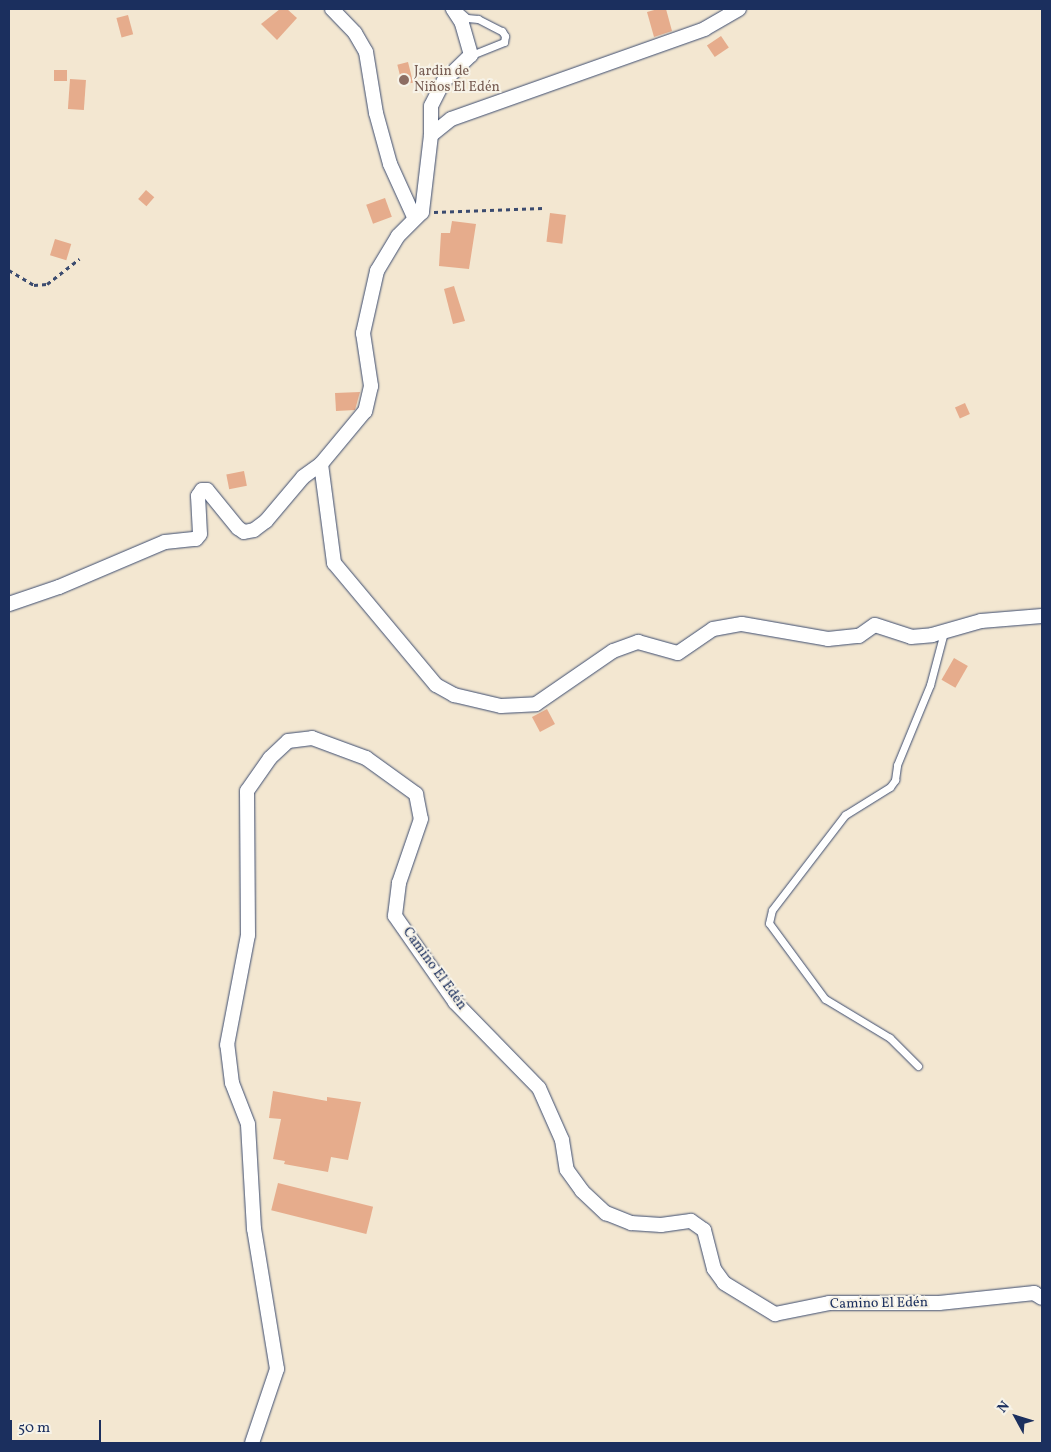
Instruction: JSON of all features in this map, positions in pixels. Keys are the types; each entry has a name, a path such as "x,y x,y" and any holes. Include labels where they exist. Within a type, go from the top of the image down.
{"street":[{"path":"332,9 355,32 366,52 376,113 390,164 419,216"},
{"path":"9,604 59,587 165,542 196,539 200,534 198,496 202,490 207,490 238,528 244,532 254,530 266,521 304,477 321,464 366,411 371,386 363,333 377,271 398,236 419,216 431,135 431,106 444,81 471,55 462,24 453,9"},
{"path":"431,135 451,118 705,29 739,9"},
{"path":"321,464 334,563 436,685 454,695 501,706 536,704 613,650 638,642 678,653 713,629 742,624 828,640 859,636 875,625 911,637 944,632 981,621 1042,616"},
{"name":"Camino El Edén","path":"252,1443 277,1370 254,1229 248,1124 232,1083 227,1045 248,935 247,791 270,758 288,741 312,738 366,758 416,794 421,819 399,883 395,916 455,1002 539,1088 562,1140 567,1170 582,1191 606,1213 631,1223 661,1225 691,1222 704,1230 714,1269 724,1283 775,1314 829,1303 939,1303 1034,1292 1042,1298"}],"lane":[{"path":"458,9 467,18 478,20 502,31 505,36 504,42 471,55"},
{"path":"918,1066 890,1038 825,999 769,923 772,910 845,815 890,787 895,780 897,765 920,716 944,632"}],"path":[{"path":"419,216 543,208"},
{"path":"9,270 34,285 47,284 79,259"}],"building":[{"path":"280,9 287,9 297,18 277,40 261,24"},
{"path":"666,9 672,31 654,37 647,12"},
{"path":"128,15 133,34 122,37 116,18"},
{"path":"721,36 729,48 715,57 707,46"},
{"path":"408,62 413,82 402,85 397,65"},
{"path":"54,70 67,70 67,81 54,81"},
{"path":"70,79 86,80 84,110 68,109"},
{"path":"146,190 154,197 146,206 138,199"},
{"path":"385,198 392,217 373,224 366,205"},
{"path":"550,213 566,215 562,244 546,242"},
{"path":"452,221 476,224 469,269 439,266 441,233 450,233"},
{"path":"55,239 71,244 66,260 50,255"},
{"path":"454,286 465,321 453,324 444,289"},
{"path":"360,392 355,410 336,411 335,393"},
{"path":"965,403 970,414 960,418 955,407"},
{"path":"244,471 247,486 229,489 226,474"},
{"path":"954,658 968,666 955,688 942,680"},
{"path":"547,709 555,724 540,732 532,717"},
{"path":"273,1091 327,1101 327,1097 361,1102 348,1160 331,1157 328,1172 284,1164 285,1161 273,1159 281,1119 269,1118"},
{"path":"278,1183 373,1207 366,1234 271,1210"}],"place":[{"name":"Jardin de Niños El Edén","path":"404,80"}]}
